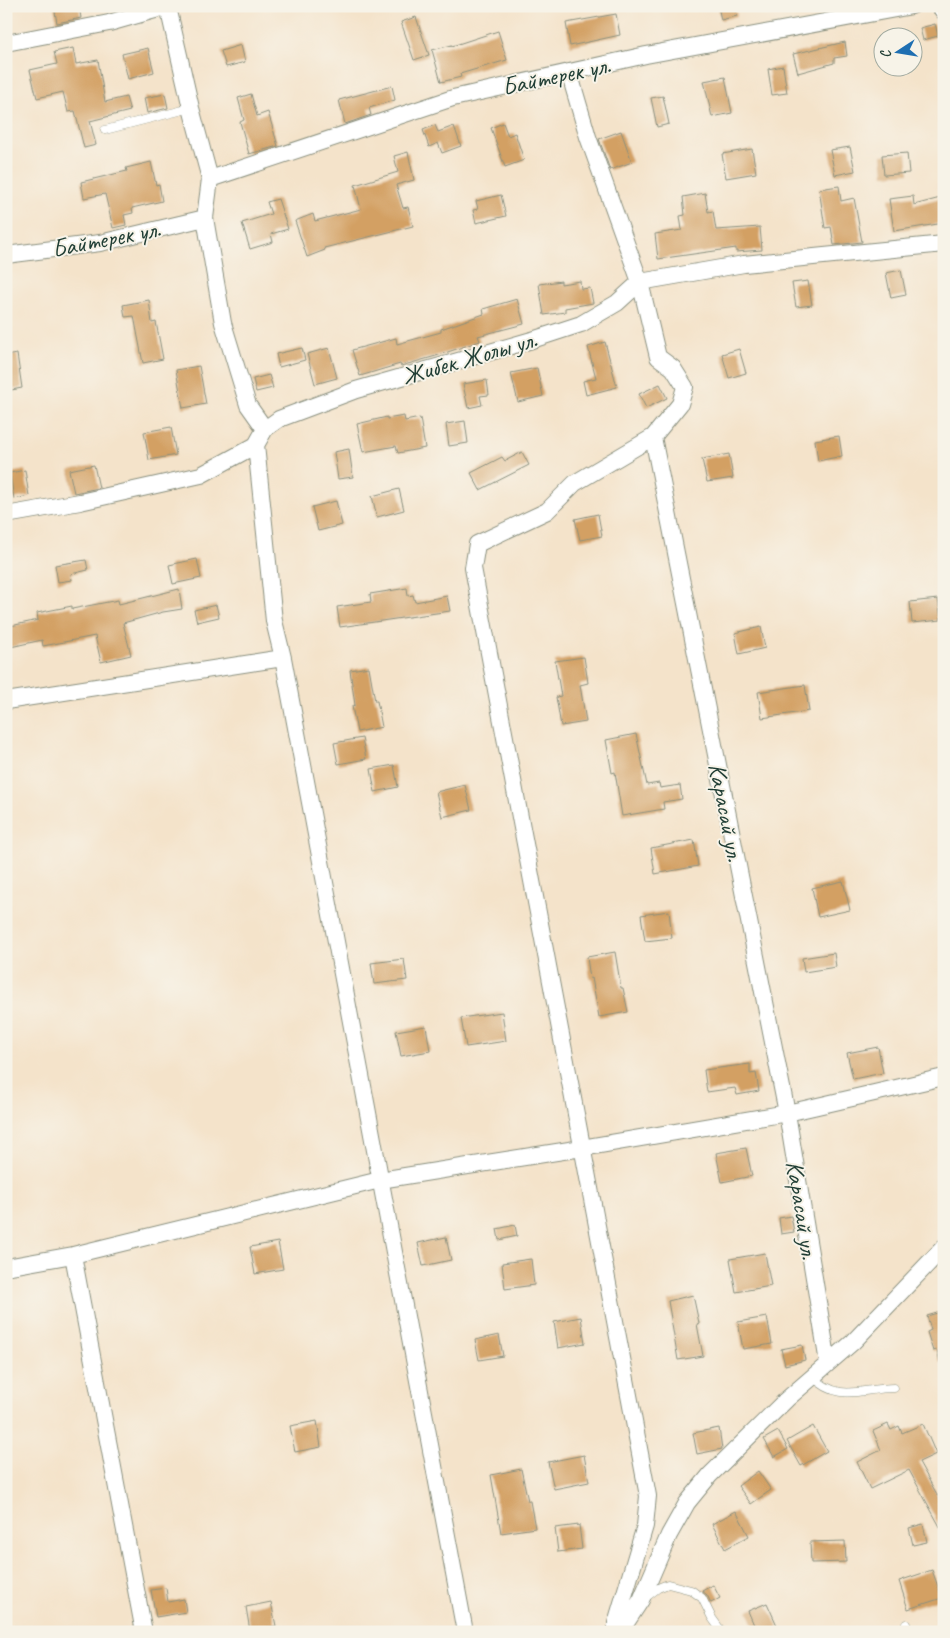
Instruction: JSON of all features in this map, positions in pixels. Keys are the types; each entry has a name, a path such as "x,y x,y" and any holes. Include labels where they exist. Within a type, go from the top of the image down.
{"street":[{"name":"Байтерек ул.","path":"210,179 453,98 646,55 912,6"},
{"path":"939,6 944,12"},
{"path":"6,43 109,23 169,7 191,108 210,179 205,218 223,323 248,405 265,429"},
{"path":"569,72 588,137 640,282 658,357 673,368 685,387 680,404 653,437 575,483 547,512 477,544 472,568 648,1496 645,1526 616,1623 616,1632"},
{"name":"Байтерек ул.","path":"6,255 100,242 205,218"},
{"path":"640,282 744,264 944,244"},
{"name":"Жибек Жолы ул.","path":"6,515 80,502 202,475 256,444 265,429 279,419 356,390 532,340 580,324 617,304 640,282"},
{"name":"Карасай ул.","path":"653,437 787,1113 828,1363"},
{"path":"256,444 274,621 283,658 465,1632"},
{"path":"6,700 283,658"},
{"path":"6,1267 74,1255 380,1180 787,1113 944,1077"},
{"path":"620,1632 641,1600 669,1535 687,1503 710,1475 787,1399 853,1342 944,1247"},
{"path":"74,1255 144,1632"}],"lane":[{"path":"105,130 191,108"},
{"path":"812,1376 821,1386 851,1394 894,1388"},
{"path":"641,1600 658,1588 668,1584 691,1590 702,1598 712,1618 722,1632"}],"building":[{"path":"54,6 79,6 81,18 57,23"},
{"path":"718,6 735,6 737,16 721,20"},
{"path":"616,14 620,35 570,46 566,23"},
{"path":"416,17 429,55 414,60 401,22"},
{"path":"935,24 938,36 923,40 922,28 920,28"},
{"path":"498,31 507,60 460,74 461,77 441,82 432,50 452,46"},
{"path":"845,42 847,56 834,58 834,63 798,73 793,54"},
{"path":"241,45 245,62 226,67 221,51"},
{"path":"73,48 76,64 98,60 105,102 126,97 130,111 90,121 96,145 84,148 75,111 68,112 63,92 37,98 30,70 57,64 54,52"},
{"path":"148,48 154,72 128,79 122,54"},
{"path":"783,66 787,93 772,95 768,69"},
{"path":"725,77 732,113 712,117 704,81"},
{"path":"392,86 395,100 369,108 371,115 345,124 339,100"},
{"path":"165,94 168,108 147,113 144,98"},
{"path":"251,94 257,116 268,112 278,146 249,154 240,122 244,120 238,98"},
{"path":"663,96 669,124 657,127 651,98"},
{"path":"503,123 508,136 515,133 524,160 505,167 491,128"},
{"path":"435,125 438,132 454,126 461,146 442,153 438,143 429,147 423,130"},
{"path":"621,131 632,162 610,170 599,139"},
{"path":"850,147 855,171 835,175 830,150"},
{"path":"752,149 756,173 726,178 722,154"},
{"path":"408,152 414,180 396,185 403,208 408,207 413,226 324,248 325,250 307,257 295,221 313,214 315,221 361,209 355,185 398,172 394,156"},
{"path":"907,153 909,173 884,175 882,155"},
{"path":"151,162 156,185 159,184 162,201 132,208 133,213 124,215 126,225 113,228 105,194 84,198 81,182 127,171 126,168"},
{"path":"839,186 841,201 854,198 862,242 834,245 831,227 825,228 819,189"},
{"path":"705,193 708,212 713,211 716,230 760,227 762,250 736,252 736,248 658,259 655,234 682,230 680,216 685,215 683,197"},
{"path":"501,195 506,216 476,223 473,210 478,209 476,201"},
{"path":"913,196 914,205 944,197 944,223 894,231 889,199"},
{"path":"278,199 288,229 271,234 273,242 250,249 242,223 271,214 267,202"},
{"path":"901,270 906,295 891,298 886,273"},
{"path":"561,281 561,284 580,281 581,289 590,288 593,303 565,308 565,312 544,315 539,284"},
{"path":"808,281 812,305 796,307 792,283"},
{"path":"517,299 524,324 478,336 480,341 436,356 360,376 352,350 396,338 397,344 441,332 441,329 484,314 483,309"},
{"path":"149,300 152,323 156,322 163,359 143,363 134,316 125,317 123,305"},
{"path":"605,342 617,387 586,395 583,381 596,378 588,347"},
{"path":"302,348 305,360 279,367 276,354"},
{"path":"329,348 337,378 315,384 307,354"},
{"path":"739,349 746,373 729,378 722,354"},
{"path":"17,354 22,388 6,391 6,356"},
{"path":"199,366 206,404 183,408 176,370"},
{"path":"537,368 543,396 518,402 511,373"},
{"path":"269,375 273,388 256,392 253,379"},
{"path":"487,380 489,395 480,396 482,405 468,408 463,384"},
{"path":"660,384 667,398 646,408 639,394"},
{"path":"404,416 405,421 420,418 425,448 398,453 396,446 363,452 357,424 387,417 387,419"},
{"path":"465,421 468,443 449,446 446,424"},
{"path":"171,427 176,455 149,460 144,432"},
{"path":"839,436 842,456 818,461 815,440"},
{"path":"349,449 353,477 338,479 334,452"},
{"path":"522,452 529,465 480,490 471,473 502,457 505,461"},
{"path":"729,454 733,478 707,482 702,459"},
{"path":"94,465 99,488 74,493 69,470"},
{"path":"25,470 29,496 14,499 10,473"},
{"path":"399,489 404,510 377,517 372,496"},
{"path":"336,501 342,525 318,531 312,507"},
{"path":"598,514 602,536 580,540 575,519"},
{"path":"197,559 201,578 173,584 169,565"},
{"path":"86,560 88,570 71,574 72,580 58,582 55,565"},
{"path":"407,588 408,596 413,595 415,602 447,596 450,611 340,627 337,607 371,602 370,594"},
{"path":"179,589 182,609 123,623 131,655 101,662 95,636 43,646 42,640 6,648 6,627 38,620 37,613 72,606 72,609 118,600 119,604"},
{"path":"938,599 941,620 912,623 910,602"},
{"path":"216,605 219,617 197,622 194,610"},
{"path":"761,627 765,648 739,654 735,633"},
{"path":"584,657 588,683 580,685 586,722 561,726 556,697 561,696 555,661"},
{"path":"369,667 382,727 357,732 352,706 355,705 350,670"},
{"path":"805,685 809,711 762,718 758,692"},
{"path":"636,734 647,785 659,783 660,788 680,785 682,799 663,802 664,809 622,816 615,772 612,773 606,740"},
{"path":"362,738 366,759 338,764 334,743"},
{"path":"394,765 398,787 375,792 371,769"},
{"path":"465,785 471,810 442,817 436,792"},
{"path":"694,840 698,866 655,874 651,848"},
{"path":"843,881 850,910 818,917 812,888"},
{"path":"669,911 672,938 645,941 641,915"},
{"path":"615,952 621,988 623,988 628,1012 599,1017 587,957"},
{"path":"834,953 836,967 804,972 802,958"},
{"path":"404,959 407,980 374,984 371,963"},
{"path":"502,1012 506,1041 466,1047 461,1018"},
{"path":"426,1026 430,1051 401,1056 396,1031"},
{"path":"878,1047 883,1073 853,1079 847,1053"},
{"path":"750,1064 750,1074 756,1073 759,1091 737,1095 735,1088 707,1092 704,1070"},
{"path":"746,1148 752,1176 722,1182 716,1153"},
{"path":"791,1216 794,1232 781,1234 779,1218"},
{"path":"515,1225 517,1236 499,1240 497,1229"},
{"path":"446,1237 451,1260 423,1266 418,1243"},
{"path":"278,1242 283,1269 255,1274 250,1247"},
{"path":"765,1253 771,1286 736,1292 730,1259"},
{"path":"531,1259 534,1285 505,1289 502,1263"},
{"path":"693,1295 703,1356 678,1360 668,1301"},
{"path":"944,1311 944,1362 940,1362 937,1350 933,1351 927,1332 931,1330 927,1316"},
{"path":"581,1317 585,1343 558,1348 554,1322"},
{"path":"767,1317 772,1344 743,1349 738,1322"},
{"path":"499,1335 503,1356 479,1360 475,1340"},
{"path":"802,1345 805,1360 785,1365 781,1349"},
{"path":"317,1421 321,1447 295,1452 290,1426"},
{"path":"888,1424 891,1430 899,1426 902,1433 923,1424 936,1454 919,1462 944,1507 944,1534 909,1470 870,1489 857,1462 881,1450 873,1431"},
{"path":"813,1426 827,1451 801,1466 787,1441"},
{"path":"719,1428 722,1449 697,1454 693,1433"},
{"path":"778,1431 788,1449 774,1457 764,1439"},
{"path":"584,1455 589,1482 554,1489 548,1462"},
{"path":"521,1469 535,1528 501,1533 491,1475"},
{"path":"758,1471 771,1490 751,1504 738,1486"},
{"path":"736,1511 749,1536 725,1549 712,1524"},
{"path":"923,1524 927,1542 913,1545 909,1528"},
{"path":"579,1525 582,1549 558,1552 555,1528"},
{"path":"845,1541 846,1562 811,1563 810,1542"},
{"path":"932,1570 942,1598 908,1609 899,1581"},
{"path":"713,1585 720,1598 711,1603 707,1595 702,1591"},
{"path":"166,1588 168,1602 184,1599 186,1612 156,1617 151,1590"},
{"path":"271,1602 276,1626 250,1631 246,1607"},
{"path":"767,1603 780,1632 757,1632 748,1611"}]}
